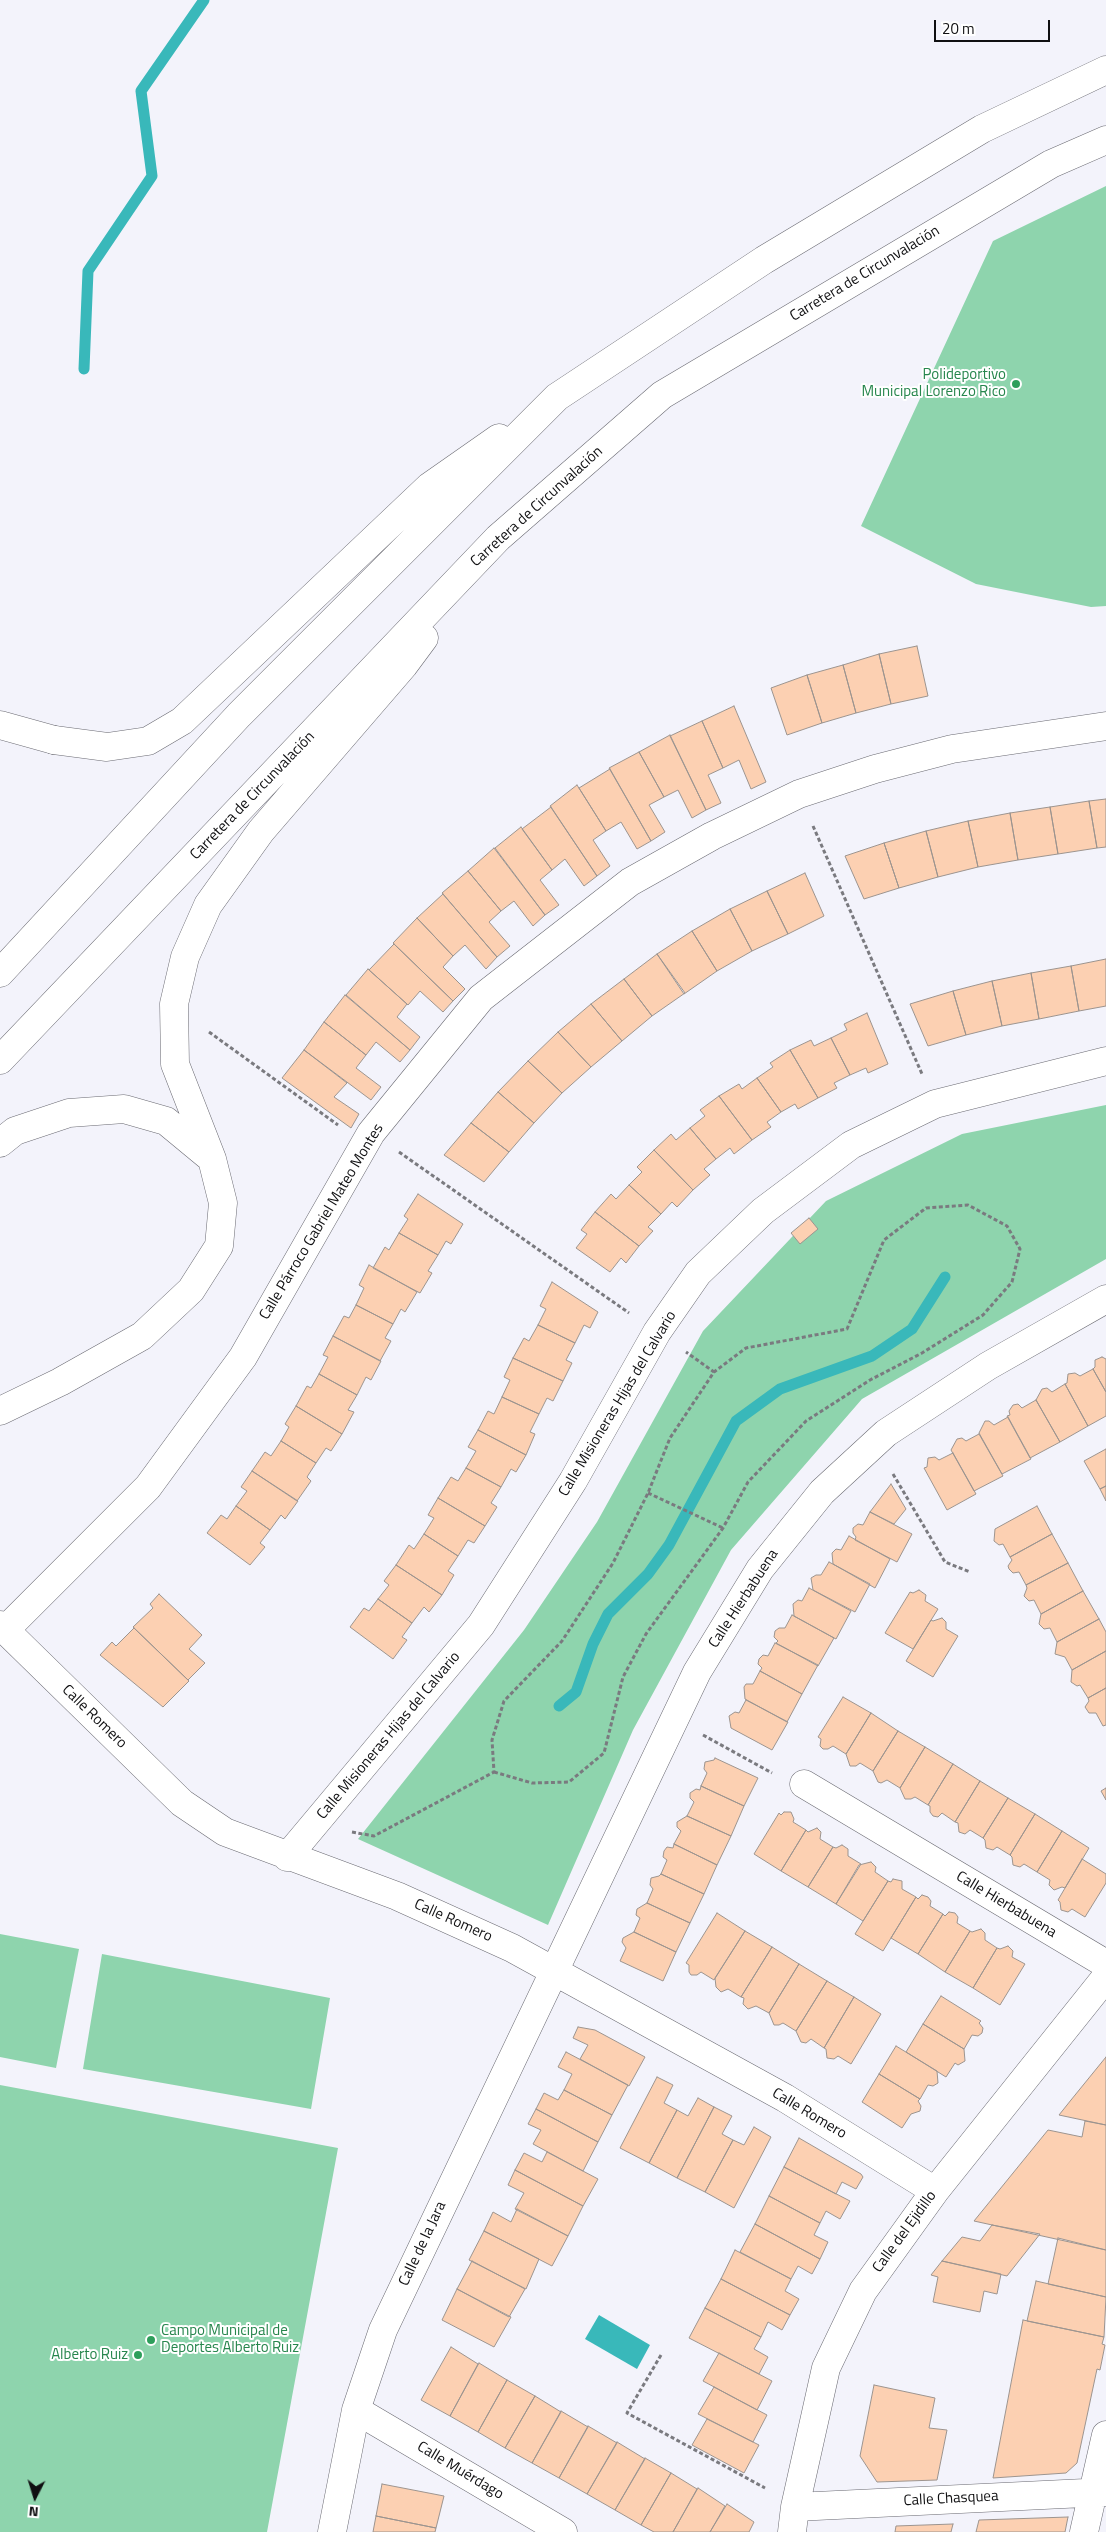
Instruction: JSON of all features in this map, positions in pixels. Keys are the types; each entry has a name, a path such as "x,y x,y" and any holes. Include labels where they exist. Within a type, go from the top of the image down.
{"street":[{"path":"0,725 54,740 107,748 148,741 182,722 429,487 557,397 764,260 982,128 1106,70"},
{"name":"Carretera de Circunvalación","path":"0,1060 498,538 662,395 1051,164 1106,140"},
{"path":"0,973 239,715 557,397"},
{"path":"0,1411 60,1382 142,1336 191,1290 219,1246 223,1203 212,1159 176,1064 174,1004 185,957 208,905 261,831 404,665 498,538"},
{"name":"Calle Párroco Gabriel Mateo Montes","path":"2,1627 148,1488 242,1356 371,1133 482,998 630,882 712,836 799,794 875,769 952,749 1106,726"},
{"name":"Calle Misioneras Hijas del Calvario","path":"287,1857 481,1625 574,1481 657,1332 698,1273 763,1211 851,1145 936,1104 1106,1061"},
{"path":"0,1142 16,1131 69,1113 124,1109 166,1122 212,1159"},
{"name":"Calle Hierbabuena","path":"554,1971 696,1672 760,1569 822,1492 886,1433 988,1366 1106,1299"},
{"name":"Calle Romero","path":"2,1627 182,1803 225,1832 287,1857 396,1896 512,1948 785,2098 935,2191"},
{"name":"Calle Hierbabuena","path":"804,1784 1106,1964"},
{"name":"Calle de la Jara","path":"332,2532 356,2410 383,2330 554,1971"},
{"name":"Calle del Ejidillo","path":"794,2520 826,2368 863,2291 935,2191 1106,1977"},
{"name":"Calle Muérdago","path":"356,2410 563,2532"},
{"path":"1084,2532 1100,2492 1106,2435"},
{"name":"Calle Chasquea","path":"794,2520 1100,2492"}],"path":[{"path":"799,794 936,1104"},
{"path":"229,1049 345,1130 371,1133 714,1372"},
{"path":"315,1824 374,1836 494,1772 532,1783 570,1782 604,1753 623,1677 646,1634 723,1528 748,1482 806,1421 870,1380 922,1353 983,1315 1012,1282 1020,1249 1007,1226 968,1205 926,1208 884,1240 847,1329 746,1348 714,1372 670,1438 648,1493 613,1563 562,1641 504,1701 492,1740 494,1772"},
{"path":"875,1443 945,1562 970,1572"},
{"path":"648,1493 673,1503 723,1528"},
{"path":"674,1720 796,1786 804,1784"},
{"path":"662,2355 627,2414 766,2488"}],"green space":[{"name":"Polideportivo Municipal Lorenzo Rico","path":"1106,186 1106,606 1091,607 976,584 861,526 993,241"},
{"path":"1106,1105 1106,1259 862,1399 731,1550 633,1730 548,1925 358,1839 524,1630 597,1522 703,1331 826,1201 962,1134"},
{"path":"0,1934 79,1949 56,2068 0,2057"},
{"path":"102,1954 330,1998 311,2109 83,2069"},
{"name":"Alberto Ruiz","path":"0,2085 338,2148 267,2532 0,2532"}],"water":[{"path":"599,2315 650,2345 637,2369 585,2339"}],"building":[{"path":"917,646 928,696 891,704 879,654"},
{"path":"879,654 891,704 856,713 843,665"},
{"path":"843,665 856,713 822,723 807,675"},
{"path":"807,675 822,723 787,735 771,688"},
{"path":"734,706 766,782 751,789 739,760 723,768 702,721"},
{"path":"702,721 723,768 708,775 721,803 706,810 670,736"},
{"path":"670,735 706,810 692,818 678,790 664,797 639,752"},
{"path":"639,752 664,797 649,805 665,832 651,841 609,768"},
{"path":"610,769 651,841 637,849 621,822 606,831 579,788"},
{"path":"577,785 606,831 593,840 610,866 597,876 550,806"},
{"path":"1106,799 1106,847 1097,848 1089,801"},
{"path":"1089,801 1097,848 1058,854 1050,807"},
{"path":"551,807 597,876 584,886 565,859 552,870 522,829"},
{"path":"1050,807 1058,854 1018,860 1010,813"},
{"path":"1010,813 1018,860 978,867 968,821"},
{"path":"968,821 978,867 938,877 926,831"},
{"path":"521,827 552,870 540,880 559,905 545,915 495,848"},
{"path":"926,831 938,877 899,888 884,843"},
{"path":"884,843 899,888 864,899 845,856"},
{"path":"494,848 545,915 533,926 514,901 501,911 468,871"},
{"path":"468,871 501,911 489,922 510,946 497,957 442,893"},
{"path":"805,873 824,916 788,934 767,891"},
{"path":"767,891 788,934 752,951 730,909"},
{"path":"443,894 497,957 486,969 465,945 453,956 417,918"},
{"path":"730,909 752,951 717,971 692,931"},
{"path":"417,918 453,956 443,967 465,989 453,1001 393,943"},
{"path":"692,931 717,971 684,994 657,954"},
{"path":"394,944 453,1001 443,1012 420,991 408,1005 369,970"},
{"path":"657,954 685,993 652,1016 624,979"},
{"path":"1106,959 1106,1006 1079,1011 1071,966"},
{"path":"1071,966 1079,1011 1039,1019 1031,973"},
{"path":"368,969 407,1004 397,1017 420,1037 410,1050 346,995"},
{"path":"1031,973 1039,1019 1002,1026 992,981"},
{"path":"624,979 652,1016 622,1041 591,1004"},
{"path":"992,981 1002,1026 966,1035 953,991"},
{"path":"953,991 966,1035 928,1046 910,1004"},
{"path":"345,995 410,1050 400,1062 376,1042 366,1055 324,1022"},
{"path":"591,1004 622,1041 591,1067 558,1032"},
{"path":"867,1013 888,1064 868,1073 866,1068 850,1075 831,1038 847,1030 844,1024"},
{"path":"324,1022 366,1055 356,1068 381,1087 371,1100 304,1050"},
{"path":"558,1032 591,1067 562,1093 528,1061"},
{"path":"831,1038 850,1075 834,1083 837,1088 818,1098 790,1050 811,1040 814,1046"},
{"path":"304,1050 347,1083 334,1097 359,1114 351,1128 282,1078"},
{"path":"790,1050 818,1098 798,1109 795,1104 781,1112 757,1078 773,1067 770,1063"},
{"path":"528,1061 562,1093 534,1123 498,1092"},
{"path":"757,1078 781,1112 767,1122 771,1127 752,1140 719,1096 739,1084 742,1089"},
{"path":"498,1092 534,1123 509,1152 471,1123"},
{"path":"719,1096 752,1140 734,1154 730,1148 716,1159 690,1128 705,1116 700,1110"},
{"path":"471,1123 509,1152 484,1182 444,1155"},
{"path":"690,1128 716,1159 704,1169 710,1175 693,1190 654,1150 671,1134 676,1140"},
{"path":"654,1150 693,1190 677,1207 672,1202 661,1214 629,1185 642,1172 637,1167"},
{"path":"629,1185 661,1214 648,1227 653,1231 639,1246 595,1212 611,1194 616,1199"},
{"path":"418,1194 463,1224 451,1244 446,1241 438,1255 399,1233 408,1219 404,1216"},
{"path":"595,1212 639,1246 626,1263 621,1258 610,1272 576,1248 587,1234 581,1230"},
{"path":"809,1218 818,1229 800,1244 791,1233"},
{"path":"399,1233 438,1255 428,1271 432,1273 420,1293 373,1268 385,1247 389,1250"},
{"path":"369,1265 417,1292 405,1312 401,1309 393,1324 356,1305 364,1288 359,1285"},
{"path":"552,1282 598,1312 590,1328 584,1325 575,1343 538,1325 546,1309 540,1306"},
{"path":"356,1305 393,1324 385,1338 391,1341 380,1361 333,1336 344,1316 349,1318"},
{"path":"538,1325 575,1343 566,1360 572,1363 563,1381 513,1358 524,1338 529,1341"},
{"path":"333,1336 381,1361 371,1380 366,1377 357,1395 319,1374 328,1357 323,1355"},
{"path":"1102,1357 1106,1359 1106,1392 1093,1369 1095,1367 1095,1360"},
{"path":"513,1358 563,1381 553,1401 547,1398 539,1414 502,1397 510,1380 504,1377"},
{"path":"1093,1369 1106,1392 1106,1416 1088,1426 1065,1384 1067,1383 1068,1374 1075,1373 1080,1376"},
{"path":"319,1374 357,1395 348,1410 354,1412 342,1434 296,1406 307,1386 311,1388"},
{"path":"1065,1384 1088,1426 1060,1442 1036,1400 1042,1389 1047,1388 1052,1392"},
{"path":"502,1397 539,1414 530,1432 535,1434 526,1455 478,1430 488,1411 494,1414"},
{"path":"1036,1400 1060,1442 1030,1458 1007,1416 1010,1415 1009,1411 1013,1405 1018,1404 1022,1408"},
{"path":"296,1406 342,1434 331,1451 326,1448 316,1463 281,1441 289,1427 285,1424"},
{"path":"1008,1417 1031,1459 1002,1474 979,1433 985,1421 989,1421 994,1425"},
{"path":"478,1430 526,1455 516,1472 511,1469 501,1487 466,1468 476,1451 468,1447"},
{"path":"979,1434 1003,1476 974,1491 951,1450 957,1439 962,1438 966,1441"},
{"path":"281,1441 316,1463 307,1477 311,1481 297,1501 252,1471 265,1452 271,1456"},
{"path":"1106,1449 1106,1486 1100,1489 1084,1461"},
{"path":"953,1453 976,1494 947,1510 924,1468 927,1467 928,1458 935,1457 939,1460"},
{"path":"466,1468 501,1487 491,1503 497,1507 485,1526 438,1498 451,1477 458,1481"},
{"path":"252,1471 298,1501 285,1519 281,1515 270,1530 236,1506 247,1491 241,1487"},
{"path":"891,1484 906,1509 894,1524 870,1512"},
{"path":"1106,1486 1106,1501 1100,1489"},
{"path":"438,1498 485,1526 474,1543 468,1540 458,1556 424,1534 434,1518 428,1515"},
{"path":"236,1506 270,1530 260,1543 265,1547 250,1565 207,1533 221,1515 227,1519"},
{"path":"1037,1506 1052,1534 1010,1557 1003,1544 999,1545 994,1541 995,1529"},
{"path":"870,1512 912,1534 897,1562 855,1540 853,1528 858,1524 863,1525"},
{"path":"424,1534 458,1556 448,1571 454,1575 442,1595 396,1565 409,1545 414,1549"},
{"path":"1052,1534 1068,1563 1026,1585 1019,1572 1013,1573 1009,1569 1008,1566 1012,1560 1010,1557"},
{"path":"849,1536 890,1559 875,1588 833,1564 832,1553 836,1549 841,1550"},
{"path":"829,1562 870,1584 855,1612 813,1590 811,1578 821,1575"},
{"path":"1068,1563 1083,1591 1041,1614 1034,1600 1029,1601 1024,1596 1027,1588 1026,1585"},
{"path":"396,1565 442,1595 429,1612 424,1607 412,1623 378,1599 389,1585 384,1581"},
{"path":"809,1588 851,1611 836,1639 794,1616 793,1604 798,1600 802,1601"},
{"path":"919,1590 926,1595 925,1601 938,1609 913,1649 885,1633 910,1592 913,1593"},
{"path":"1083,1591 1099,1619 1057,1642 1050,1628 1044,1629 1039,1624 1041,1614"},
{"path":"159,1594 202,1635 189,1649 205,1663 188,1680 133,1627 153,1608 150,1604"},
{"path":"378,1599 412,1623 402,1637 407,1640 393,1659 350,1627 364,1608 369,1611"},
{"path":"792,1615 834,1638 818,1666 776,1643 778,1641 774,1637 775,1631 779,1628 785,1628"},
{"path":"942,1618 946,1622 946,1629 958,1636 933,1677 906,1661 931,1620"},
{"path":"1099,1619 1106,1632 1106,1651 1072,1670 1065,1657 1055,1654 1057,1642"},
{"path":"134,1628 189,1681 163,1707 100,1655 112,1642 116,1646"},
{"path":"775,1643 818,1665 802,1694 760,1671 762,1668 758,1664 759,1659 763,1655 768,1656"},
{"path":"1106,1651 1106,1688 1088,1698 1080,1685 1077,1686 1071,1682 1072,1670"},
{"path":"760,1671 802,1694 787,1722 745,1699 744,1687 746,1684 753,1684"},
{"path":"1106,1688 1106,1725 1103,1726 1096,1713 1089,1713 1085,1707 1089,1701 1088,1698"},
{"path":"843,1697 871,1713 846,1754 833,1746 823,1749 820,1746 821,1739 818,1737"},
{"path":"746,1700 788,1722 772,1750 731,1728 729,1716 735,1712 739,1713"},
{"path":"871,1713 898,1731 873,1771 860,1763 856,1766 850,1766 846,1754"},
{"path":"898,1731 925,1747 900,1788 887,1780 881,1783 878,1782 873,1771"},
{"path":"925,1747 953,1764 928,1805 915,1797 905,1799 900,1788"},
{"path":"715,1758 758,1778 744,1806 701,1786 707,1773 704,1769 705,1762"},
{"path":"953,1764 980,1781 955,1822 942,1813 938,1817 933,1816 928,1805"},
{"path":"980,1781 1008,1798 983,1838 970,1830 965,1834 959,1832 958,1823 955,1822"},
{"path":"701,1786 744,1806 731,1836 687,1816 694,1802 690,1798 690,1793 696,1789 700,1790"},
{"path":"1106,1788 1106,1800 1101,1791"},
{"path":"1008,1798 1035,1814 1010,1855 997,1847 993,1850 986,1848 983,1838"},
{"path":"784,1812 791,1812 794,1819 793,1822 806,1830 781,1871 754,1854 779,1813 781,1815"},
{"path":"1035,1814 1062,1831 1037,1872 1024,1864 1020,1867 1013,1865 1010,1855"},
{"path":"687,1816 731,1836 717,1865 674,1844 681,1831 677,1827 677,1822"},
{"path":"817,1828 821,1832 820,1839 833,1847 808,1887 781,1871 806,1830 808,1832"},
{"path":"1062,1831 1089,1848 1065,1888 1062,1887 1054,1890 1049,1885 1050,1880 1037,1872"},
{"path":"674,1844 717,1865 704,1894 661,1874 667,1860 663,1857 664,1851 667,1847 673,1848"},
{"path":"842,1845 848,1849 848,1856 861,1864 836,1904 808,1887 833,1847 836,1848"},
{"path":"1082,1859 1106,1874 1106,1883 1085,1917 1072,1909 1068,1912 1061,1910 1058,1900"},
{"path":"871,1862 876,1867 875,1872 888,1881 863,1921 836,1904 859,1865"},
{"path":"661,1874 704,1894 690,1923 647,1903 653,1889 650,1885 651,1878"},
{"path":"893,1879 902,1881 902,1889 916,1897 883,1951 855,1934 888,1881 891,1882"},
{"path":"922,1895 928,1897 931,1901 930,1906 943,1914 918,1954 891,1938 916,1897 918,1899"},
{"path":"647,1903 690,1923 676,1952 634,1932 640,1918 636,1915 637,1909"},
{"path":"949,1912 955,1913 958,1917 957,1923 970,1931 945,1972 918,1954 943,1914 945,1916"},
{"path":"717,1913 745,1931 714,1980 701,1972 697,1975 691,1975 689,1965 686,1963"},
{"path":"981,1929 985,1933 985,1940 997,1948 973,1988 945,1972 970,1931"},
{"path":"745,1931 772,1947 741,1997 728,1989 721,1992 716,1987 715,1978"},
{"path":"634,1932 676,1952 663,1981 620,1961 626,1948 622,1942 623,1938"},
{"path":"1008,1946 1013,1951 1012,1957 1025,1964 1000,2005 973,1988 997,1948 1000,1949"},
{"path":"772,1947 799,1964 769,2013 756,2006 748,2009 743,2004 744,1998 741,1997"},
{"path":"799,1964 827,1981 796,2031 783,2023 774,2025 769,2013"},
{"path":"827,1981 854,1997 824,2048 811,2039 806,2043 801,2042 796,2031"},
{"path":"941,1996 981,2021 979,2023 983,2028 982,2033 978,2036 972,2035 964,2049 923,2024"},
{"path":"854,1997 881,2014 851,2064 838,2056 834,2059 827,2058 826,2049 824,2048"},
{"path":"923,2024 964,2049 965,2061 958,2065 955,2063 946,2077 906,2052"},
{"path":"578,2027 595,2030 645,2057 629,2086 580,2059 588,2045 573,2038"},
{"path":"896,2046 937,2071 938,2083 933,2086 928,2085 920,2099 879,2074"},
{"path":"566,2052 628,2085 612,2115 564,2090 572,2074 558,2067"},
{"path":"1106,2057 1106,2125 1059,2115 1071,2100"},
{"path":"879,2074 920,2099 918,2101 921,2106 920,2111 911,2114 902,2128 862,2102"},
{"path":"657,2077 673,2085 664,2103 677,2110 649,2163 620,2148"},
{"path":"564,2090 612,2115 598,2142 536,2109 544,2093 558,2100"},
{"path":"698,2098 714,2107 677,2178 649,2163 677,2110 688,2116"},
{"path":"714,2107 732,2116 722,2134 733,2140 705,2192 677,2178"},
{"path":"536,2109 598,2142 583,2171 533,2144 541,2130 528,2124"},
{"path":"1085,2121 1106,2125 1106,2250 974,2221 1048,2130 1082,2137"},
{"path":"754,2127 771,2137 734,2208 705,2192 733,2140 744,2145"},
{"path":"799,2138 861,2174 863,2177 856,2189 842,2182 836,2194 784,2167"},
{"path":"547,2152 598,2179 583,2206 515,2170 524,2153 542,2162"},
{"path":"784,2167 850,2201 840,2219 826,2211 820,2223 769,2196"},
{"path":"515,2170 583,2206 568,2236 515,2209 524,2193 508,2185"},
{"path":"769,2196 820,2223 814,2235 828,2242 820,2259 755,2224"},
{"path":"517,2209 568,2236 552,2266 484,2231 493,2212 511,2222"},
{"path":"755,2224 820,2259 812,2274 798,2266 791,2279 740,2252"},
{"path":"992,2225 1040,2234 1007,2276 942,2261 962,2237 980,2241"},
{"path":"484,2231 539,2259 526,2289 469,2260"},
{"path":"1058,2238 1106,2250 1106,2297 1048,2284"},
{"path":"735,2250 791,2279 785,2291 799,2299 790,2315 721,2279"},
{"path":"472,2261 525,2289 509,2317 457,2289"},
{"path":"942,2261 1001,2274 997,2294 984,2291 980,2312 933,2302 938,2277 931,2275"},
{"path":"721,2279 790,2315 782,2330 768,2322 761,2337 705,2308"},
{"path":"1036,2281 1106,2297 1104,2337 1027,2321"},
{"path":"457,2289 511,2317 494,2347 442,2320"},
{"path":"705,2308 761,2337 754,2349 768,2357 759,2374 689,2338"},
{"path":"1023,2320 1104,2337 1102,2344 1105,2345 1100,2370 1097,2369 1077,2463 1066,2473 993,2478"},
{"path":"451,2347 478,2364 450,2416 421,2400"},
{"path":"719,2353 772,2381 757,2410 703,2381"},
{"path":"479,2363 507,2380 478,2432 450,2416"},
{"path":"507,2380 535,2396 505,2448 478,2432"},
{"path":"874,2385 935,2398 929,2428 947,2430 937,2480 877,2482 860,2456"},
{"path":"714,2387 767,2415 753,2442 698,2414"},
{"path":"535,2396 561,2412 532,2463 505,2448"},
{"path":"561,2411 588,2427 559,2478 532,2463"},
{"path":"707,2419 759,2445 744,2473 692,2445"},
{"path":"588,2426 617,2443 587,2494 559,2478"},
{"path":"617,2442 645,2459 615,2510 587,2494"},
{"path":"645,2458 671,2473 641,2525 615,2510"},
{"path":"671,2473 697,2489 673,2532 654,2532 641,2525"},
{"path":"382,2484 444,2496 436,2528 376,2516"},
{"path":"698,2488 725,2506 710,2532 673,2532"},
{"path":"727,2504 754,2522 749,2532 710,2532"},
{"path":"376,2516 436,2528 435,2532 373,2532"},
{"path":"1068,2517 1065,2532 976,2532 979,2520"},
{"path":"953,2524 951,2532 895,2532 896,2526"}],"waterway":[{"path":"84,369 88,271 152,176 141,91 204,0"},
{"path":"559,1706 576,1692 593,1644 608,1614 648,1574 669,1545 736,1421 780,1389 872,1356 912,1329 945,1277"}],"place":[{"name":"Polideportivo Municipal Lorenzo Rico","path":"1016,384"},
{"name":"Campo Municipal de Deportes Alberto Ruiz","path":"151,2340"},
{"name":"Alberto Ruiz","path":"138,2355"}]}
